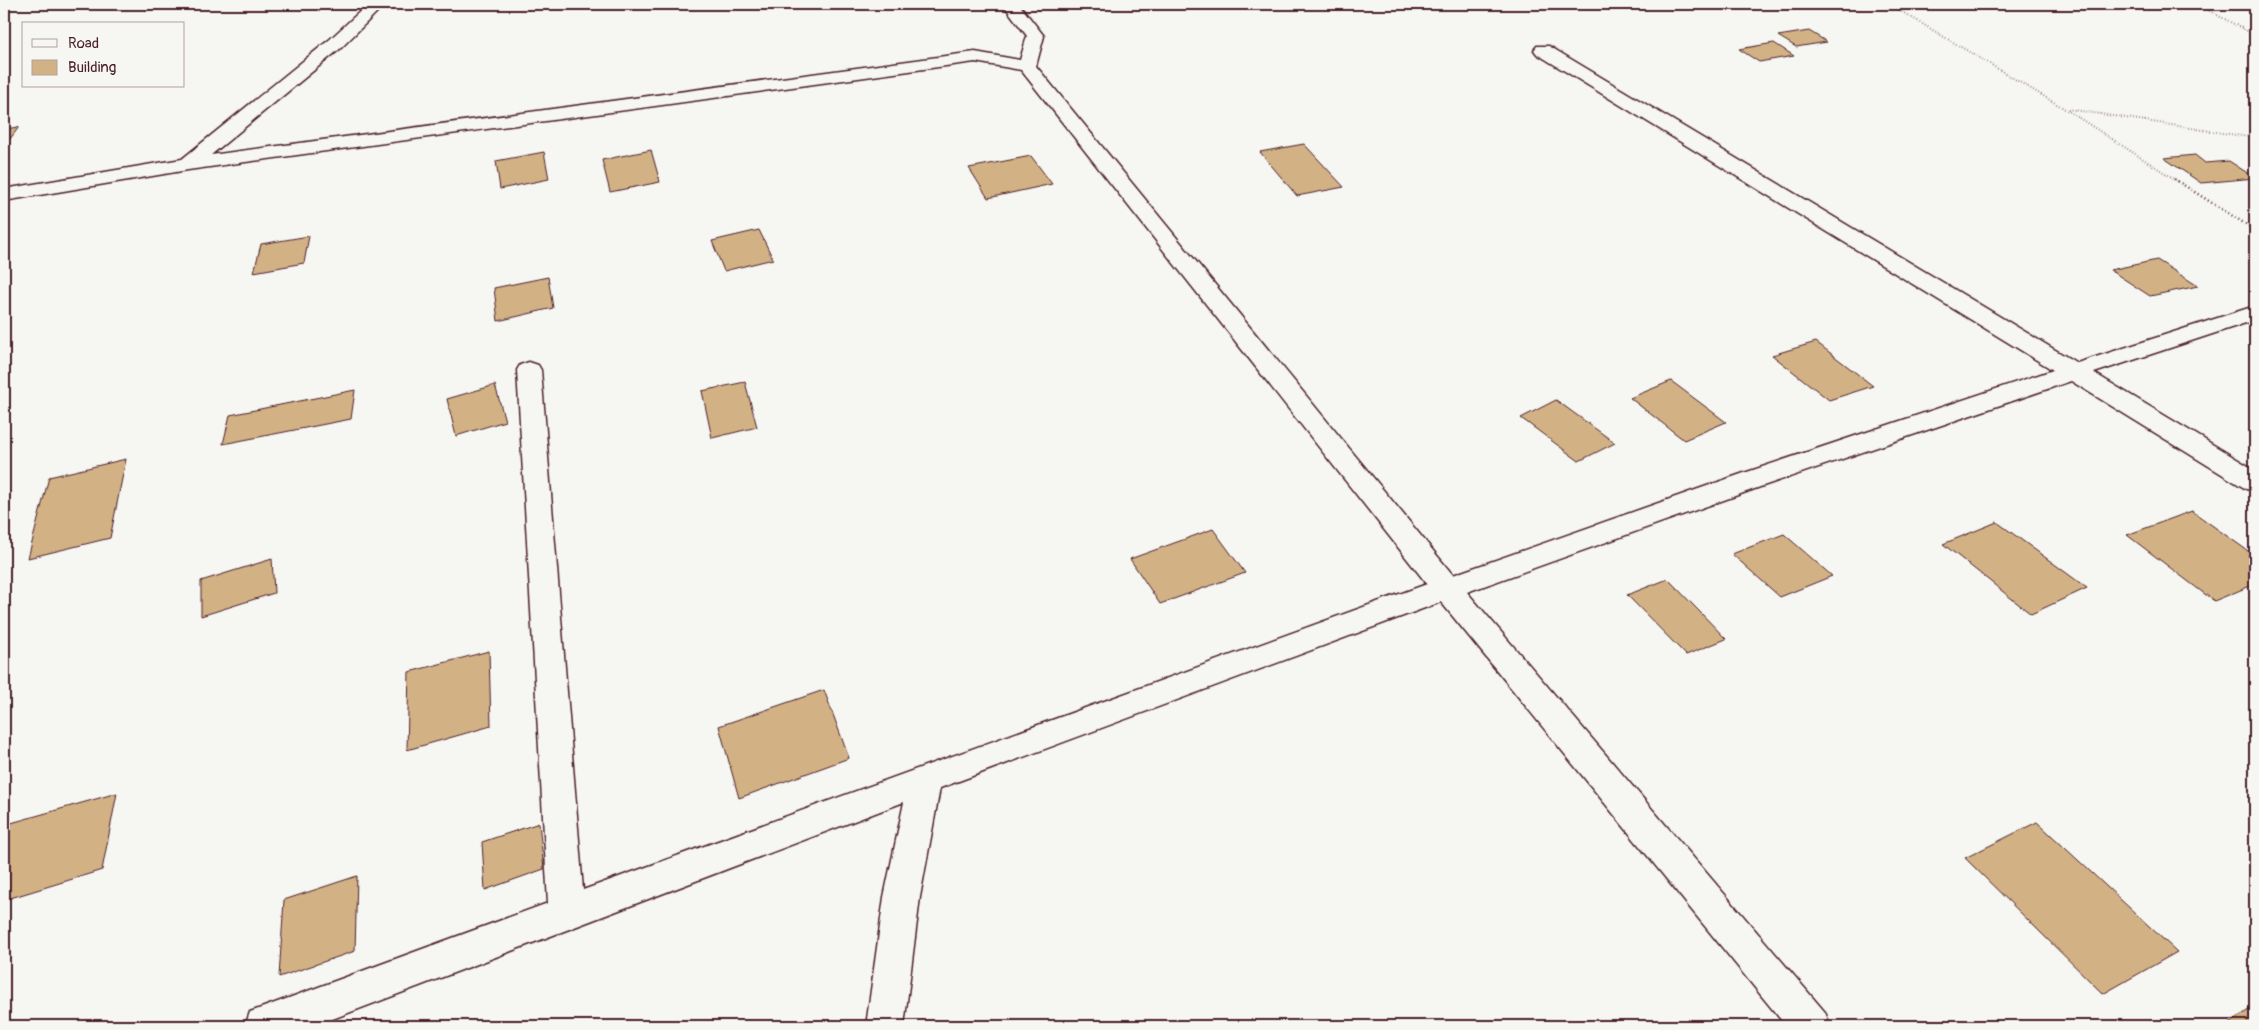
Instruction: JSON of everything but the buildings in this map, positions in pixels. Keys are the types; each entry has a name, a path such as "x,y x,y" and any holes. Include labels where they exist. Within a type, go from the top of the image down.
{"street":[{"path":"188,164 336,44 377,4"},
{"path":"1011,4 1036,36 1027,66"},
{"path":"1543,50 2255,482"},
{"path":"4,195 188,164 975,57 1027,66 1446,587 1811,1026"},
{"path":"264,1026 1446,587 2074,371 2255,313"},
{"path":"529,370 567,913"},
{"path":"885,1026 902,897 925,781"}],"path":[{"path":"1889,4 2065,109 2255,230"},
{"path":"2196,4 2255,35"},
{"path":"2065,109 2255,138"}]}
